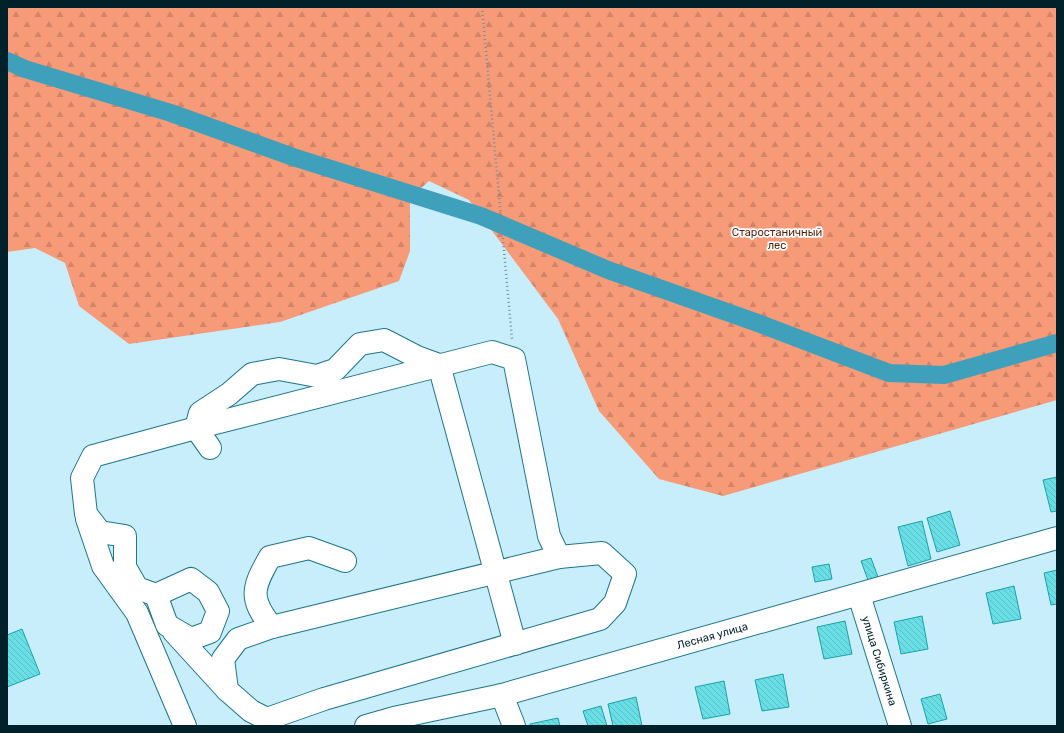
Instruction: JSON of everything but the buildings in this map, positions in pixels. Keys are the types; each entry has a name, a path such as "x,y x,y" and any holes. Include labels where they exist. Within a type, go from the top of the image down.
{"street":[{"path":"210,448 196,428 200,413 229,394 252,374 279,369 317,376 335,370 360,344 384,340 417,357 438,365"},
{"path":"185,726 137,612 103,566 86,514 82,478 93,456 492,352 514,359 549,536 560,557"},
{"path":"438,365 515,644"},
{"path":"86,514 100,532 125,536 125,567 137,588 156,595 191,579 208,592 218,611 210,632 191,639 167,625"},
{"name":"Лесная улица","path":"366,726 394,718 502,695 1057,538"},
{"path":"272,627 262,614 255,596 258,579 270,557 309,548 344,561"},
{"path":"156,595 167,625 227,690 262,722 324,699 600,619 615,603 625,574 602,553 560,557 272,627 238,640 222,659 227,690"},
{"name":"улица Сибиркина","path":"859,595 900,726"},
{"path":"502,695 514,726"}],"path":[{"path":"482,7 514,359"}],"green space":[{"name":"Старостаничный лес","path":"7,7 1057,7 1057,400 723,496 659,479 599,411 558,319 469,200 429,181 410,198 410,251 399,281 280,322 129,344 79,306 65,263 35,248 7,252"}],"waterway":[{"path":"7,61 25,69 171,113 293,157 481,216 608,270 755,322 889,373 944,375 1057,343"}]}
